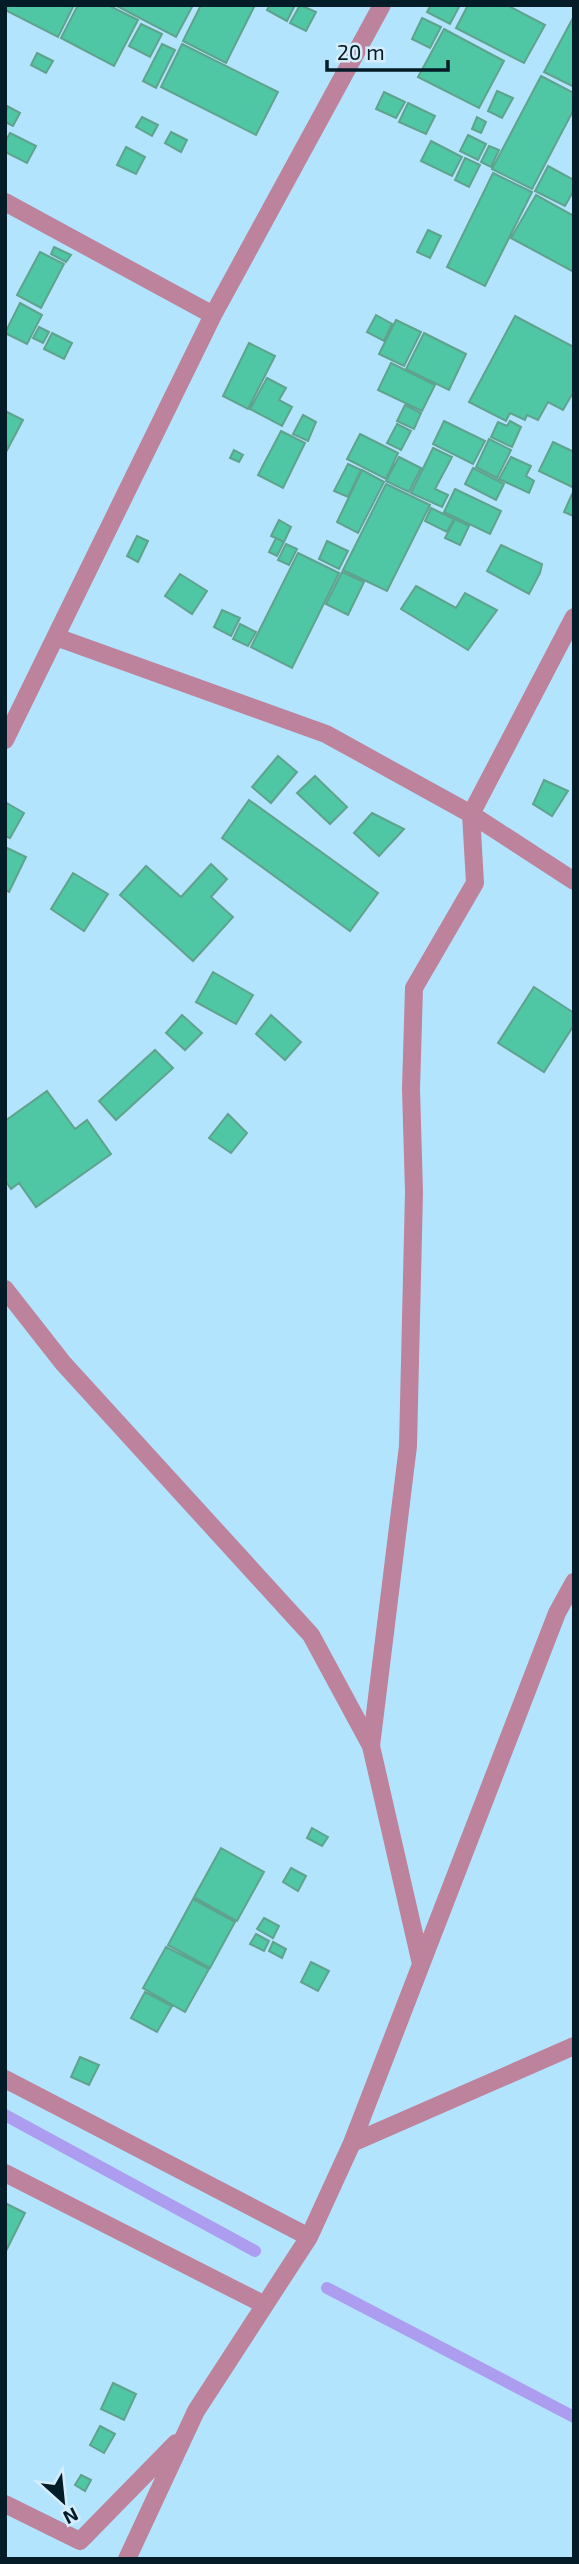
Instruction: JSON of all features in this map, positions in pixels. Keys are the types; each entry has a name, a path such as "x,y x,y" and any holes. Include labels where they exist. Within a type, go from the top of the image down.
{"street":[{"path":"5,740 213,315 382,5"},
{"path":"5,202 213,315"},
{"path":"371,1746 408,1446 414,1192 411,1089 414,988 475,883 471,814 574,617"},
{"path":"56,637 326,734 471,814 574,881"},
{"path":"5,1289 63,1363 311,1634 371,1746 421,1964"},
{"path":"127,2559 196,2411 309,2237 352,2143 558,1613 574,1582"},
{"path":"352,2143 574,2046"},
{"path":"5,2079 309,2237"},
{"path":"5,2173 265,2305"},
{"path":"5,2504 80,2540 186,2432"}],"building":[{"path":"5,5 74,5 58,37 5,10"},
{"path":"78,5 108,5 138,20 114,66 61,38"},
{"path":"115,5 193,5 176,37"},
{"path":"201,5 255,5 226,63 183,41"},
{"path":"270,5 295,5 287,21 267,10"},
{"path":"300,5 316,12 306,31 290,23"},
{"path":"431,5 460,5 450,24 427,12"},
{"path":"468,5 507,5 545,25 524,63 456,28"},
{"path":"574,16 574,87 544,72"},
{"path":"422,18 441,27 430,48 412,39"},
{"path":"141,24 162,34 150,57 129,46"},
{"path":"444,29 504,61 479,108 418,77"},
{"path":"162,44 175,50 156,88 143,81"},
{"path":"182,44 278,92 256,135 161,87"},
{"path":"37,53 53,61 46,73 31,65"},
{"path":"541,76 574,93 574,109 532,189 492,169"},
{"path":"497,91 513,98 502,118 488,111"},
{"path":"384,92 405,102 396,118 376,109"},
{"path":"408,103 435,116 426,134 399,122"},
{"path":"7,106 20,113 13,126 5,122"},
{"path":"142,117 158,125 152,136 136,127"},
{"path":"477,117 486,122 481,133 472,129"},
{"path":"171,132 187,140 181,152 165,143"},
{"path":"10,133 36,146 27,163 5,152 5,142"},
{"path":"468,135 486,144 478,160 460,151"},
{"path":"431,141 462,157 452,176 421,161"},
{"path":"489,146 499,150 491,167 481,162"},
{"path":"126,147 145,157 136,174 117,165"},
{"path":"465,158 480,165 469,187 455,180"},
{"path":"548,166 574,180 574,190 565,206 535,191"},
{"path":"493,173 532,192 485,286 447,267"},
{"path":"536,195 574,216 574,272 511,238"},
{"path":"428,230 441,236 430,258 417,252"},
{"path":"54,247 71,255 66,262 51,254"},
{"path":"40,252 64,264 41,308 17,295"},
{"path":"20,303 42,315 27,344 5,333"},
{"path":"376,315 392,324 384,341 367,332"},
{"path":"515,316 574,347 574,391 563,410 548,402 538,420 527,415 525,420 510,413 506,421 469,402"},
{"path":"396,320 421,332 404,366 379,354"},
{"path":"39,327 49,332 43,343 33,338"},
{"path":"52,333 72,343 64,359 44,349"},
{"path":"424,333 466,354 449,390 406,369"},
{"path":"249,343 275,356 248,409 223,396"},
{"path":"391,363 435,385 422,411 378,390"},
{"path":"267,378 286,388 279,400 292,407 282,426 250,409"},
{"path":"405,405 421,413 414,429 397,421"},
{"path":"5,411 23,420 5,454"},
{"path":"303,415 316,422 308,441 293,434"},
{"path":"444,421 485,441 473,464 433,444"},
{"path":"510,421 521,427 512,447 491,437 498,422 507,426"},
{"path":"397,424 411,431 401,450 387,443"},
{"path":"281,431 305,443 283,488 258,475"},
{"path":"360,434 398,453 386,479 347,459"},
{"path":"489,439 511,450 497,478 476,467"},
{"path":"553,442 574,452 574,488 539,471"},
{"path":"433,448 452,457 435,489 448,495 442,507 411,493"},
{"path":"234,450 243,455 239,462 230,458"},
{"path":"399,457 421,468 409,492 386,481"},
{"path":"511,457 531,466 526,476 534,481 529,493 499,479"},
{"path":"348,464 361,470 348,497 334,491"},
{"path":"473,468 504,484 496,500 465,484"},
{"path":"362,470 384,482 358,533 337,522"},
{"path":"386,484 430,505 387,591 343,570"},
{"path":"455,489 501,511 490,534 444,512"},
{"path":"572,494 574,495 573,516 564,512"},
{"path":"431,508 454,519 447,532 425,521"},
{"path":"455,519 469,526 460,545 445,538"},
{"path":"279,520 291,527 284,542 271,536"},
{"path":"137,536 148,541 138,562 127,556"},
{"path":"276,538 284,542 277,556 269,552"},
{"path":"327,541 348,551 339,569 319,559"},
{"path":"286,544 297,549 289,565 278,560"},
{"path":"501,545 542,564 529,594 487,571"},
{"path":"298,553 339,573 292,668 251,647"},
{"path":"342,572 364,582 348,615 326,604"},
{"path":"180,574 207,591 192,614 165,596"},
{"path":"416,586 456,608 465,593 497,610 468,650 401,609"},
{"path":"222,610 240,618 231,636 214,627"},
{"path":"240,624 256,632 248,646 233,639"},
{"path":"278,756 297,772 271,803 252,787"},
{"path":"315,776 347,807 330,824 297,793"},
{"path":"544,780 568,791 552,816 533,804"},
{"path":"249,800 378,893 350,931 222,838"},
{"path":"5,802 24,813 10,838 5,836"},
{"path":"372,813 404,829 379,856 354,833"},
{"path":"5,847 26,857 9,892 5,890"},
{"path":"211,864 227,879 211,897 233,917 193,961 120,895 146,866 181,897"},
{"path":"73,873 108,894 84,931 51,909"},
{"path":"213,972 253,995 236,1024 196,1002"},
{"path":"534,987 574,1013 574,1025 544,1072 498,1043"},
{"path":"182,1015 202,1033 185,1050 166,1033"},
{"path":"271,1015 301,1042 285,1060 256,1034"},
{"path":"155,1050 173,1068 116,1120 99,1101"},
{"path":"47,1091 75,1129 87,1120 111,1154 36,1207 19,1183 11,1189 5,1180 5,1121"},
{"path":"228,1114 247,1133 231,1153 209,1138"},
{"path":"312,1828 328,1837 322,1846 307,1838"},
{"path":"221,1848 264,1872 237,1921 194,1897"},
{"path":"291,1868 306,1876 298,1891 283,1882"},
{"path":"193,1899 235,1922 210,1968 168,1945"},
{"path":"264,1918 279,1926 273,1938 257,1929"},
{"path":"256,1934 269,1941 264,1951 250,1944"},
{"path":"273,1942 286,1949 282,1958 269,1951"},
{"path":"166,1947 209,1969 185,2012 143,1988"},
{"path":"311,1962 329,1971 318,1991 301,1982"},
{"path":"145,1992 172,2006 157,2032 131,2018"},
{"path":"80,2057 99,2065 89,2085 71,2077"},
{"path":"5,2203 25,2213 5,2253"},
{"path":"113,2383 136,2394 124,2420 101,2409"},
{"path":"100,2426 115,2434 104,2453 90,2445"},
{"path":"81,2475 91,2480 85,2491 75,2485"}],"waterway":[{"path":"5,2115 255,2251"},
{"path":"327,2288 574,2417"}]}
